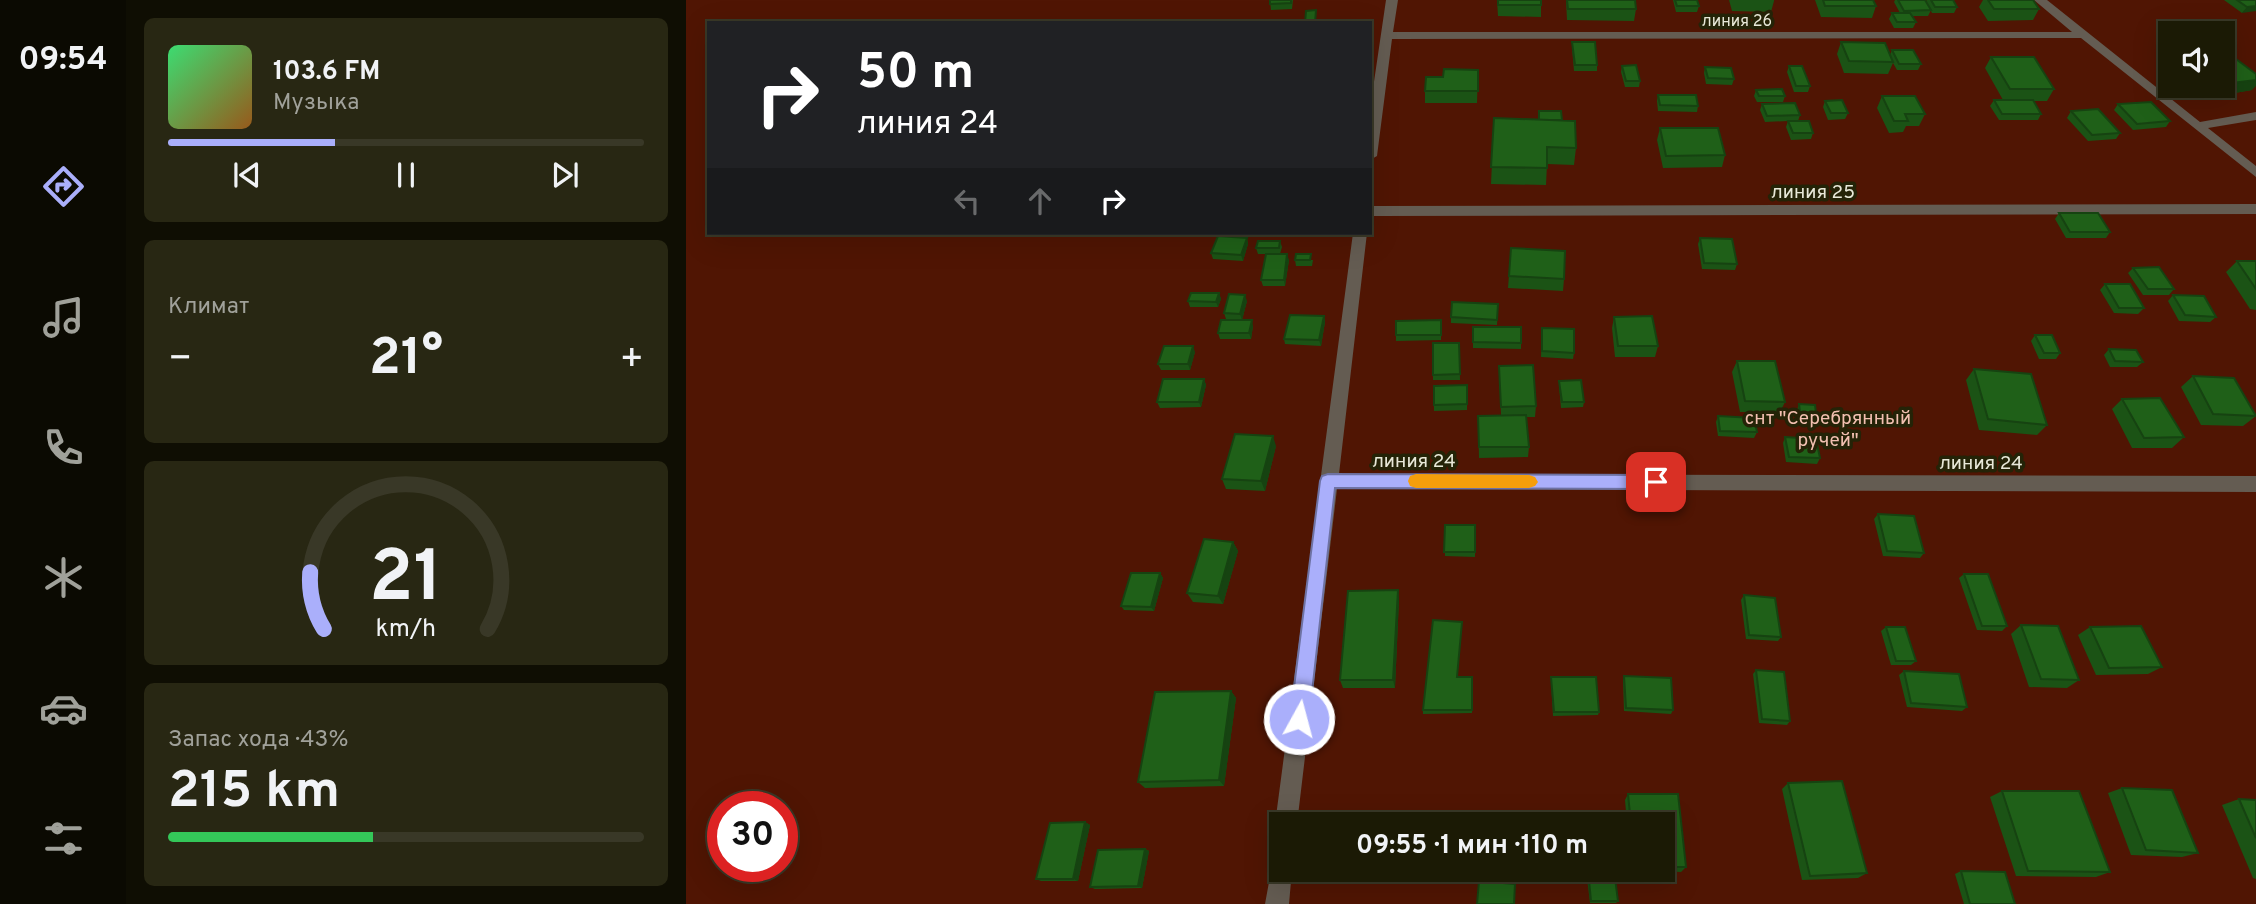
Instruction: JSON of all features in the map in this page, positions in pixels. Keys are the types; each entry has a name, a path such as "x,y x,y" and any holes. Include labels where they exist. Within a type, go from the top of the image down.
{"street":[{"path":"1372,143 1392,0"},
{"path":"2040,0 2256,173"},
{"name":"линия 26","path":"1388,36 2086,35"},
{"path":"2199,126 2256,116"},
{"name":"линия 25","path":"1372,211 2256,209"},
{"path":"1287,812 1360,235"},
{"name":"линия 24","path":"1328,481 2256,484"},
{"path":"1277,904 1279,882"}],"green space":[{"name":"снт \"Серебрянный ручей\"","path":"686,0 2256,0 2256,904 686,904"}],"building":[{"path":"1270,0 1291,0 1291,3 1270,4"},
{"path":"1498,0 1541,0 1541,5 1498,5"},
{"path":"1567,0 1635,0 1636,9 1568,9"},
{"path":"1675,0 1697,0 1699,6 1677,6"},
{"path":"1823,0 1873,0 1876,6 1825,6"},
{"path":"1898,0 1925,0 1931,10 1904,11"},
{"path":"1931,0 1953,0 1957,7 1935,7"},
{"path":"1988,0 2033,0 2039,9 1994,9"},
{"path":"2237,0 2256,0 2256,6 2247,7"},
{"path":"1316,10 1315,21 1305,21 1306,11"},
{"path":"1892,13 1910,13 1916,22 1897,22"},
{"path":"1572,42 1595,42 1597,65 1575,65"},
{"path":"1841,42 1885,43 1893,62 1849,61"},
{"path":"1892,50 1913,50 1921,64 1899,64"},
{"path":"1991,57 2034,57 2054,89 2010,89"},
{"path":"2235,58 2256,74 2256,80 2235,83"},
{"path":"1636,65 1640,81 1626,81 1622,66"},
{"path":"1789,66 1802,66 1810,86 1796,86"},
{"path":"1705,67 1731,68 1734,79 1708,78"},
{"path":"1444,69 1478,70 1478,91 1425,91 1426,77 1443,77"},
{"path":"1782,89 1785,96 1759,96 1756,90"},
{"path":"1658,95 1696,95 1698,106 1660,105"},
{"path":"1882,96 1915,96 1925,114 1905,114 1908,121 1894,121"},
{"path":"1842,100 1848,113 1831,113 1825,101"},
{"path":"1994,100 2033,100 2041,114 2002,114"},
{"path":"2151,102 2170,121 2137,124 2118,104"},
{"path":"1795,103 1800,115 1767,116 1762,104"},
{"path":"2098,109 2120,133 2092,135 2071,111"},
{"path":"1539,111 1561,111 1562,120 1539,120"},
{"path":"1494,118 1575,121 1576,148 1547,147 1547,168 1491,167"},
{"path":"1788,121 1809,121 1813,133 1793,133"},
{"path":"1660,128 1718,128 1725,155 1666,156"},
{"path":"2059,213 2098,213 2110,232 2070,232"},
{"path":"1218,236 1247,238 1241,255 1211,253"},
{"path":"1700,238 1732,239 1737,264 1704,263"},
{"path":"1258,241 1280,241 1279,248 1256,248"},
{"path":"1511,248 1565,251 1564,279 1509,276"},
{"path":"1266,254 1287,254 1284,280 1261,280"},
{"path":"1296,254 1311,254 1310,260 1295,260"},
{"path":"2237,261 2256,261 2256,289"},
{"path":"2159,267 2174,289 2148,289 2133,268"},
{"path":"2105,284 2130,284 2144,308 2119,308"},
{"path":"1191,293 1219,293 1216,302 1188,301"},
{"path":"1229,294 1245,295 1240,314 1224,313"},
{"path":"2173,295 2204,296 2216,317 2185,315"},
{"path":"1452,302 1498,304 1497,320 1451,317"},
{"path":"1290,315 1324,316 1319,340 1284,339"},
{"path":"1652,316 1658,346 1618,346 1614,317"},
{"path":"1221,320 1252,320 1249,333 1218,333"},
{"path":"1441,320 1441,335 1396,335 1396,321"},
{"path":"1473,327 1521,327 1521,343 1473,342"},
{"path":"1542,328 1574,329 1574,353 1542,351"},
{"path":"2035,335 2052,335 2060,353 2044,353"},
{"path":"1433,343 1459,343 1460,374 1433,375"},
{"path":"1164,346 1193,346 1188,364 1158,364"},
{"path":"2109,349 2136,350 2143,362 2115,361"},
{"path":"1737,361 1775,361 1785,402 1745,401"},
{"path":"1533,365 1536,406 1501,407 1499,366"},
{"path":"1974,369 2031,374 2047,425 1988,419"},
{"path":"2193,376 2234,378 2256,416 2213,414"},
{"path":"1163,379 1204,379 1199,402 1157,402"},
{"path":"1581,380 1584,402 1562,402 1559,381"},
{"path":"1467,385 1467,404 1434,405 1434,386"},
{"path":"2160,398 2184,437 2144,438 2122,399"},
{"path":"1799,404 1815,405 1817,421 1801,420"},
{"path":"1526,415 1529,447 1479,447 1478,416"},
{"path":"1718,416 1754,418 1757,432 1720,431"},
{"path":"1235,434 1273,436 1261,481 1222,479"},
{"path":"1785,437 1816,439 1820,458 1789,457"},
{"path":"1878,514 1914,516 1924,553 1887,551"},
{"path":"1445,525 1475,525 1475,552 1444,552"},
{"path":"1204,539 1233,542 1218,596 1187,593"},
{"path":"1131,573 1160,573 1151,607 1121,606"},
{"path":"1964,574 1988,574 2007,626 1982,626"},
{"path":"1398,590 1393,680 1340,680 1348,591"},
{"path":"1744,595 1775,598 1781,637 1749,635"},
{"path":"1433,620 1462,622 1457,677 1472,677 1472,710 1423,710"},
{"path":"2021,625 2058,626 2079,680 2041,679"},
{"path":"2141,626 2162,667 2109,668 2090,627"},
{"path":"1886,627 1905,627 1916,661 1896,661"},
{"path":"1756,670 1784,672 1790,721 1762,719"},
{"path":"1904,671 1959,674 1967,707 1911,703"},
{"path":"1624,676 1671,678 1673,710 1626,708"},
{"path":"1551,677 1596,677 1599,712 1554,712"},
{"path":"1231,691 1219,780 1138,782 1155,692"},
{"path":"1842,781 1867,873 1810,876 1788,783"},
{"path":"2122,788 2172,790 2198,853 2146,850"},
{"path":"2002,791 2079,791 2110,872 2028,871"},
{"path":"1628,794 1678,794 1686,867 1675,867 1675,812 1630,812"},
{"path":"2239,799 2256,800 2256,838"},
{"path":"1085,822 1073,879 1036,879 1050,823"},
{"path":"1145,849 1138,886 1090,887 1098,850"},
{"path":"1961,871 2005,872 2015,904 1970,904"},
{"path":"1479,882 1515,884 1514,904 1477,904"},
{"path":"1589,882 1616,882 1618,901 1591,901"}],"slow traffic":[{"path":"1416,481 1529,482"}],"route":[{"path":"1299,719 1328,481 1656,482"}]}
